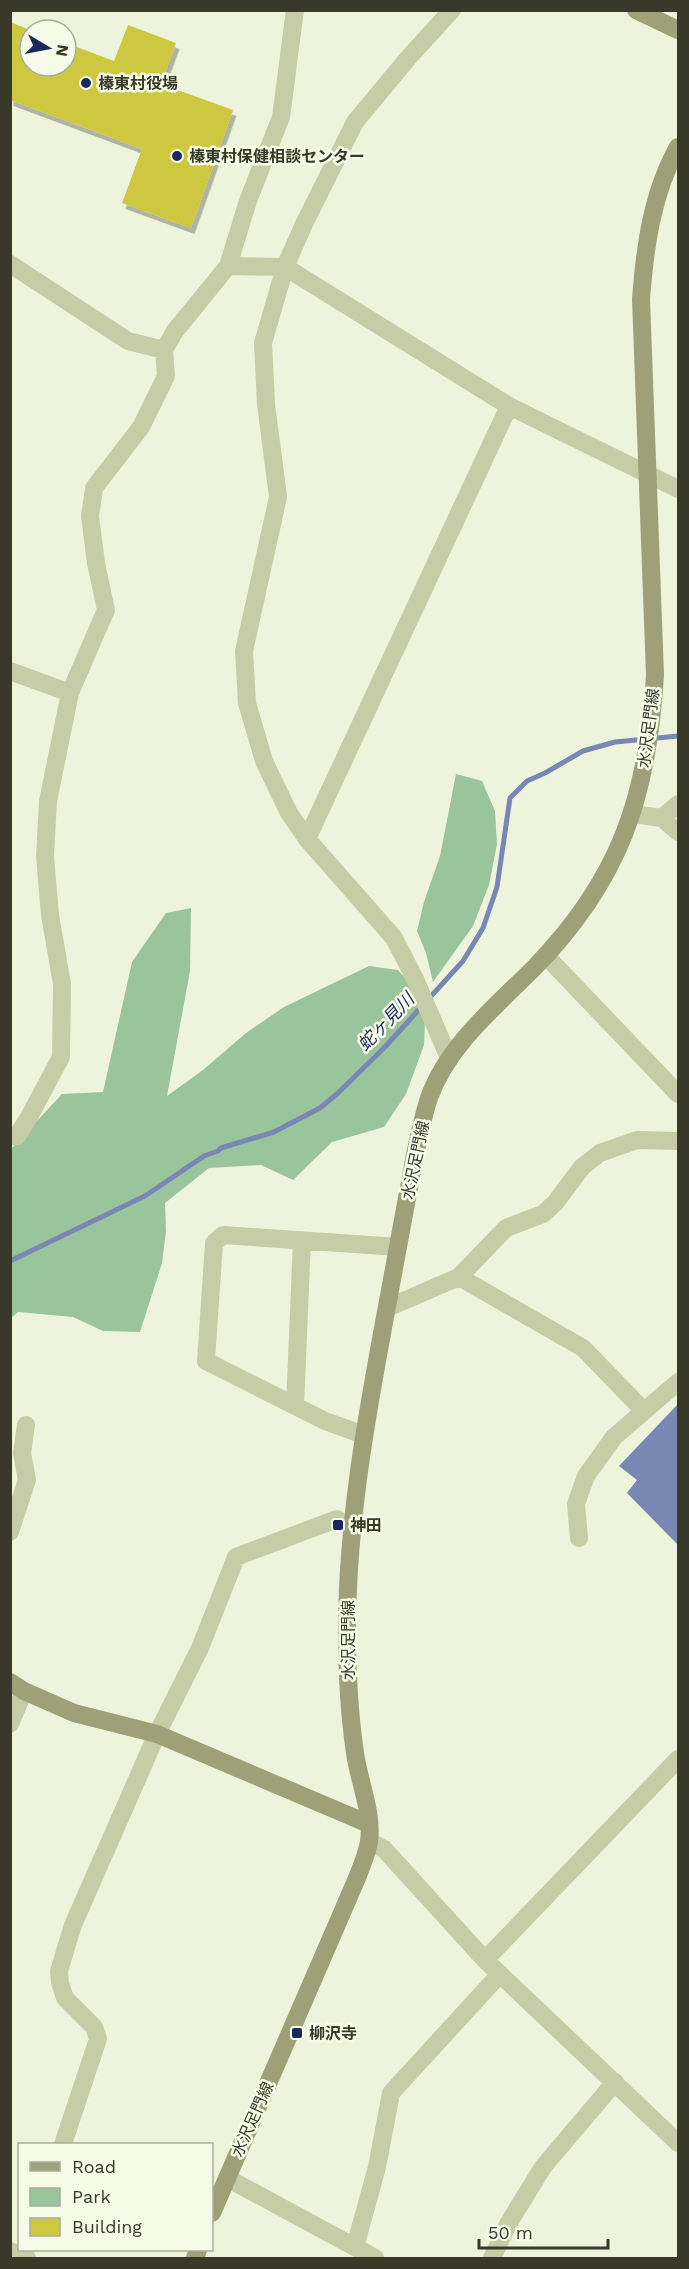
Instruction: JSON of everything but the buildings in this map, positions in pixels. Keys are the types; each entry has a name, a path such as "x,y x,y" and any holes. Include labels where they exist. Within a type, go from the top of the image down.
{"main road":[{"path":"636,10 678,30"},
{"name":"水沢足門線","path":"213,2211 354,1885 369,1833 355,1755 349,1697 347,1629 349,1577 358,1468 418,1140 429,1097 449,1058 546,956 577,919 618,850 633,814 643,774 652,726 655,675 641,299 644,256 655,207 678,147"},
{"path":"17,1686 74,1713 157,1734 369,1833"}],"street":[{"path":"10,1136 16,1136 29,1117 61,1057 62,984 50,915 45,856 48,801 70,693 106,610 96,563 90,516 94,488 141,427 166,376 164,350 175,331 228,266 248,201 281,117 295,10"},
{"path":"449,1058 415,979 394,938 307,839 289,813 264,761 247,703 244,651 278,497 266,404 263,343 285,267 355,122 452,10"},
{"path":"10,264 129,341 164,350"},
{"path":"228,266 285,267 509,406 678,489"},
{"path":"307,839 509,406"},
{"path":"10,671 70,693"},
{"path":"662,818 678,804"},
{"path":"633,814 662,818 678,832"},
{"path":"546,956 678,1094"},
{"path":"387,1308 459,1277 506,1228 543,1214 555,1203 582,1167 600,1153 637,1140 678,1141"},
{"path":"364,1435 325,1421 206,1361 214,1244 223,1235 398,1247"},
{"path":"294,1406 302,1240"},
{"path":"459,1277 583,1348 644,1411"},
{"path":"579,1538 576,1504 586,1476 614,1437 678,1382"},
{"path":"10,1532 27,1480 22,1453 26,1425"},
{"path":"64,2143 98,2038 94,2027 65,1998 60,1983 59,1971 73,1925 157,1734 200,1648 236,1557 337,1519"},
{"path":"10,1724 17,1686"},
{"path":"485,1960 678,1759"},
{"path":"369,1833 485,1960 678,2143"},
{"path":"355,2247 377,2167 391,2093 500,1974"},
{"path":"492,2259 508,2224 543,2167 615,2082"},
{"path":"227,2178 375,2259"},
{"path":"10,2251 26,2258"}],"green space":[{"path":"456,774 482,781 495,811 497,844 489,885 473,926 433,982 426,953 417,931 424,902 440,856"},
{"path":"191,908 190,971 167,1096 203,1070 246,1033 284,1007 369,966 398,970 411,985 425,1021 424,1045 406,1094 384,1127 332,1142 293,1180 261,1165 209,1168 165,1203 166,1231 162,1263 140,1332 103,1331 73,1317 18,1312 11,1318 11,1149 62,1094 103,1092 132,962 166,913"}],"water":[{"path":"678,1404 678,1545 627,1493 637,1480 619,1466"}],"waterway":[{"name":"蛇ヶ見川","path":"10,1261 145,1196 204,1156 221,1148 274,1132 320,1108 385,1047 463,961 483,928 497,887 510,798 527,781 583,751 615,742 678,736"}],"place":[{"name":"榛東村役場","path":"86,83"},
{"name":"榛東村保健相談センター","path":"177,156"},
{"name":"神田","path":"338,1525"},
{"name":"柳沢寺","path":"297,2033"}]}
